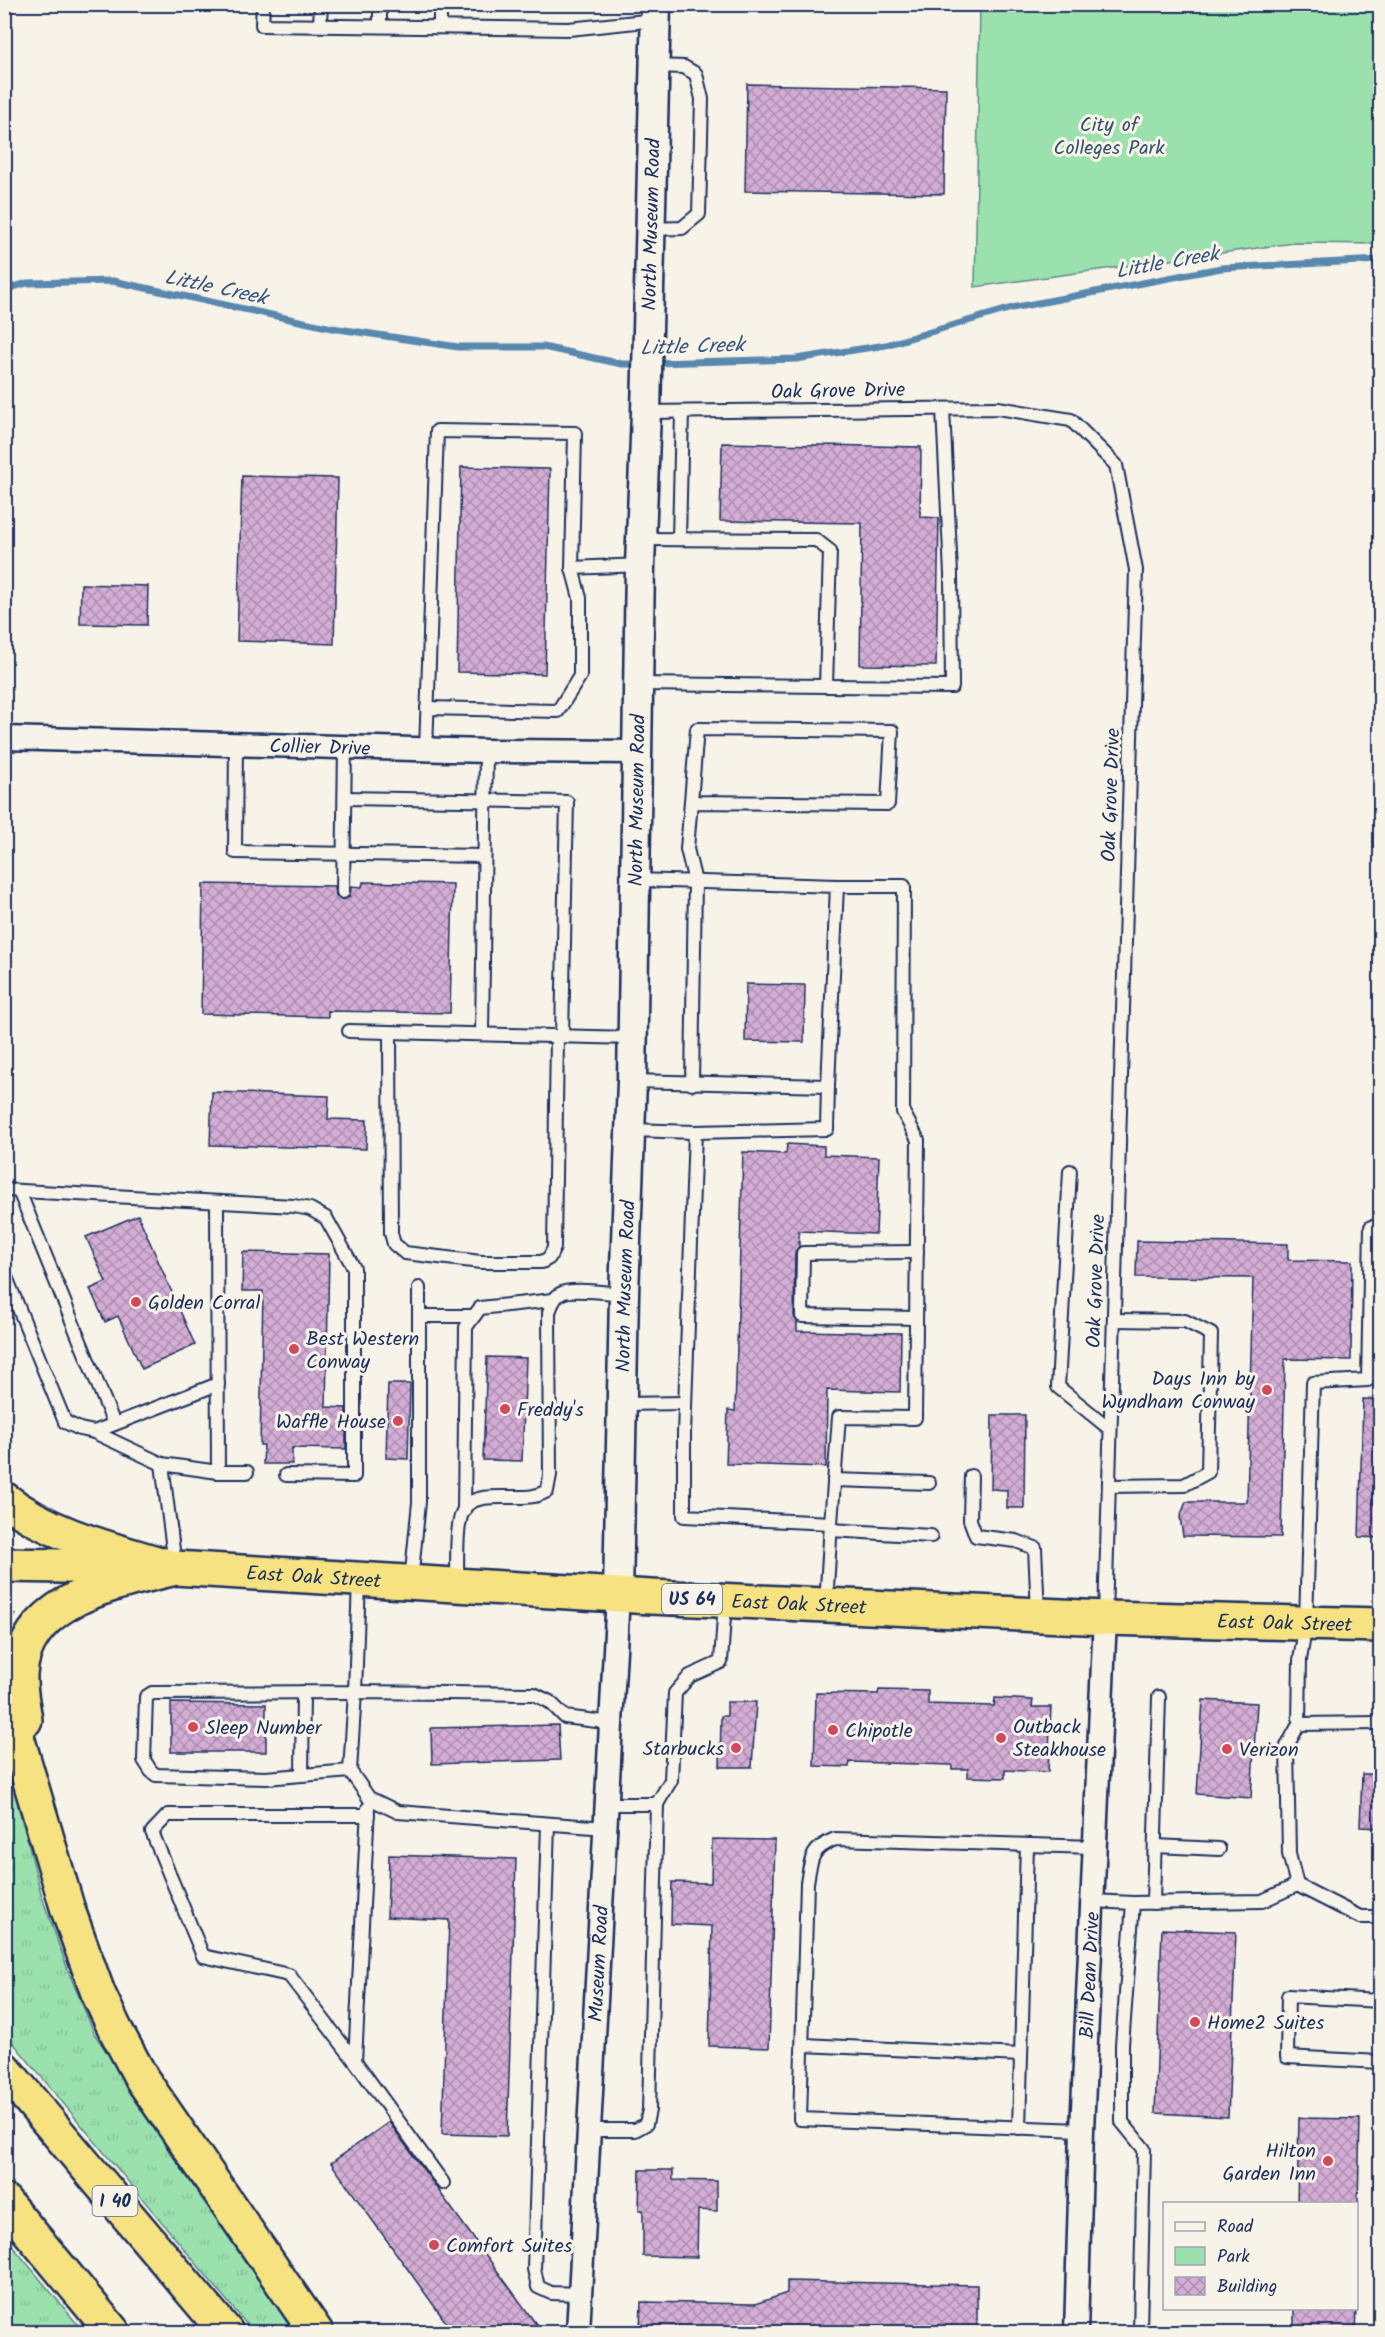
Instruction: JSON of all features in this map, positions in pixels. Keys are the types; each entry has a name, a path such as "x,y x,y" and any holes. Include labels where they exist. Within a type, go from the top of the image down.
{"highway":[{"path":"4,1499 43,1524 78,1538 175,1568"},
{"name":"East Oak Street","path":"4,1565 175,1568 618,1595 1105,1618 1380,1625"},
{"path":"40,1811 20,1673 24,1652 32,1636 51,1614 94,1590 175,1568"},
{"path":"4,1694 81,1949 115,2029 142,2079 316,2332"},
{"name":"I 40","path":"4,2069 225,2332"},
{"path":"4,2201 113,2332"}],"street":[{"name":"North Museum Road","path":"618,1595 624,1294 633,1038 640,552 647,380 655,12"},
{"name":"Collier Drive","path":"4,738 426,750 637,753"},
{"name":"Museum Road","path":"578,2332 618,1595"},
{"name":"Bill Dean Drive","path":"1076,2332 1082,2130 1105,1618"}],"lane":[{"path":"262,4 262,25 569,29 655,12"},
{"path":"320,25 321,4"},
{"path":"380,4 380,26"},
{"path":"440,4 440,27"},
{"path":"650,229 682,228 699,214 702,99 696,74 684,68 654,66"},
{"name":"Oak Grove Drive","path":"646,412 998,408 1071,420 1116,465 1136,570 1105,1618"},
{"path":"638,684 951,687 951,574 943,409"},
{"path":"679,539 682,412"},
{"path":"426,750 427,708 438,431 575,433 572,568 580,598 580,676 558,711 427,708"},
{"path":"572,568 640,552 679,539 816,540 830,551 826,686"},
{"path":"691,802 888,804 892,731 697,729 687,849 694,882 692,1084"},
{"path":"236,744 235,852 484,856"},
{"path":"343,892 345,747"},
{"path":"482,1034 486,751"},
{"path":"345,798 567,802 554,1248 549,1258 542,1262 481,1262 405,1253 394,1244 391,1233 390,1032"},
{"path":"636,880 904,886 903,1112 918,1140 915,1418 839,1417 826,1605"},
{"path":"630,1130 695,1132 827,1130 837,886"},
{"path":"349,1031 633,1038"},
{"path":"632,1081 828,1086"},
{"path":"695,1132 685,1403 684,1516 931,1536"},
{"path":"1070,1171 1058,1387 1110,1429"},
{"path":"4,1190 294,1206 310,1209 326,1218 354,1268 354,1476 285,1475"},
{"path":"19,1191 114,1424"},
{"path":"217,1202 218,1472"},
{"path":"1380,1227 1371,1227 1368,1380 1313,1383 1306,1623 1300,1660 1299,1724 1287,1746 1289,1854 1297,1885 1360,1917 1380,1917"},
{"path":"916,1318 802,1316 803,1253 917,1251"},
{"path":"4,1272 65,1422 94,1432 162,1464 218,1472 247,1472"},
{"path":"411,1583 419,1502 419,1288"},
{"path":"457,1586 460,1523 466,1506 477,1500 492,1497 537,1497 547,1491 550,1475 551,1306 561,1293 572,1291 624,1294"},
{"path":"464,1511 466,1327 480,1308 551,1306"},
{"path":"419,1316 474,1316"},
{"path":"1108,1486 1184,1485 1208,1472 1211,1334 1185,1321 1114,1320"},
{"path":"94,1432 218,1384"},
{"path":"622,1404 685,1403"},
{"path":"162,1464 175,1568"},
{"path":"971,1476 969,1520 976,1536 1016,1540 1035,1548 1038,1614"},
{"path":"834,1480 929,1484"},
{"path":"359,1580 350,1771 369,1798 398,1812 606,1828"},
{"path":"589,2130 635,2130 646,2124 649,2110 657,1804 671,1780 675,1693 690,1676 721,1662 725,1600"},
{"path":"302,1775 303,1692"},
{"path":"350,1771 266,1778 156,1775 144,1760 146,1697 152,1693 534,1694 550,1702 565,1717 612,1723"},
{"path":"1153,1903 1159,1697"},
{"path":"1299,1724 1380,1723"},
{"path":"355,2061 369,1798"},
{"path":"607,1804 657,1804"},
{"path":"368,1815 168,1815 152,1832 203,1956 289,1975 355,2061 442,2183"},
{"path":"548,1824 534,2269 538,2287 551,2293 580,2294"},
{"path":"1082,2130 800,2119 807,1883 811,1857 822,1844 835,1839 1094,1848"},
{"path":"1018,2128 1027,1845"},
{"path":"1155,1846 1219,1849"},
{"path":"1092,1901 1153,1903 1262,1901 1297,1885"},
{"path":"1133,1903 1122,2045 1122,2122 1144,2149 1140,2332"},
{"path":"1380,2001 1288,1996 1287,2057 1380,2062"},
{"path":"802,2045 1021,2055"}],"green space":[{"name":"City of Colleges Park","path":"980,5 1380,5 1380,244 1294,243 975,287"},
{"path":"4,1744 42,1897 69,1973 95,2035 298,2332 253,2332 5,2033"},
{"path":"5,2237 84,2332 5,2332"}],"building":[{"path":"747,84 946,88 944,194 745,191"},
{"path":"722,443 921,447 920,517 939,518 936,666 860,665 862,523 720,521"},
{"path":"461,467 550,469 545,674 457,672"},
{"path":"242,476 338,478 334,644 237,641"},
{"path":"81,584 148,586 147,625 80,624"},
{"path":"363,882 453,884 450,1013 328,1011 328,1017 201,1014 203,884 335,886 336,896 343,900 350,896 351,886 362,887"},
{"path":"746,984 805,985 804,1042 745,1041"},
{"path":"212,1092 329,1096 328,1119 367,1120 366,1149 210,1145"},
{"path":"787,1144 824,1146 824,1155 879,1157 876,1234 799,1231 799,1246 795,1253 794,1316 797,1331 901,1333 900,1392 827,1390 826,1467 726,1464 728,1410 735,1411 743,1152 786,1154"},
{"name":"Golden Corral","path":"138,1215 195,1345 142,1369 118,1316 105,1322 90,1289 106,1282 86,1237"},
{"name":"Days Inn by Wyndham Conway","path":"1137,1241 1288,1244 1288,1260 1352,1261 1351,1360 1285,1359 1281,1537 1183,1536 1180,1517 1186,1502 1247,1502 1253,1278 1136,1277"},
{"name":"Best Western Conway","path":"243,1252 329,1254 326,1407 346,1408 346,1449 292,1448 292,1464 263,1464 264,1445 260,1445 263,1291 242,1291"},
{"name":"Freddy's","path":"487,1357 526,1358 522,1461 483,1460"},
{"name":"Waffle House","path":"388,1384 410,1384 408,1459 386,1458"},
{"path":"1363,1399 1380,1400 1380,1538 1359,1537"},
{"path":"992,1415 1025,1415 1024,1508 1007,1508 1007,1490 991,1489"},
{"path":"879,1690 928,1691 928,1704 994,1706 995,1698 1033,1700 1032,1707 1051,1707 1048,1772 1005,1770 1005,1778 968,1777 968,1769 952,1769 952,1765 850,1762 849,1767 814,1766 816,1693 878,1694"},
{"name":"Verizon","path":"1203,1700 1257,1703 1251,1798 1197,1794"},
{"name":"Starbucks","path":"727,1702 756,1702 752,1767 720,1767 721,1716 727,1716"},
{"path":"171,1703 266,1704 266,1752 171,1752"},
{"path":"558,1725 560,1760 432,1764 431,1728"},
{"path":"1362,1774 1380,1774 1380,1828 1360,1827"},
{"path":"712,1839 775,1840 769,2048 709,2046 712,1926 671,1924 672,1882 711,1883"},
{"path":"389,1855 516,1859 507,2136 442,2134 449,1920 387,1917"},
{"name":"Home2 Suites","path":"1162,1929 1236,1932 1228,2117 1155,2113"},
{"name":"Hilton Garden Inn","path":"1299,2118 1360,2119 1358,2204 1358,2202 1297,2202"},
{"name":"Comfort Suites","path":"389,2122 542,2332 453,2332 331,2163"},
{"path":"640,2170 673,2170 673,2180 717,2181 717,2211 698,2210 697,2257 643,2256 643,2210 639,2210"},
{"path":"787,2281 977,2285 977,2329 864,2326 863,2332 640,2332 641,2302 755,2304 787,2293"},
{"path":"1294,2310 1356,2310 1355,2332 1294,2332"}],"waterway":[{"name":"Little Creek","path":"655,363 796,359 886,345 1012,308 1221,268 1380,260"},
{"name":"Little Creek","path":"4,290 27,283 113,281 332,328 458,347 543,347 622,364 640,364"}],"place":[{"name":"Golden Corral","path":"136,1302"},
{"name":"Best Western Conway","path":"294,1349"},
{"name":"Days Inn by Wyndham Conway","path":"1267,1390"},
{"name":"Freddy's","path":"505,1409"},
{"name":"Waffle House","path":"398,1421"},
{"name":"Sleep Number","path":"193,1727"},
{"name":"Chipotle","path":"833,1730"},
{"name":"Outback Steakhouse","path":"1001,1738"},
{"name":"Starbucks","path":"736,1748"},
{"name":"Verizon","path":"1227,1749"},
{"name":"Home2 Suites","path":"1195,2022"},
{"name":"Hilton Garden Inn","path":"1328,2161"},
{"name":"Comfort Suites","path":"434,2245"}]}
